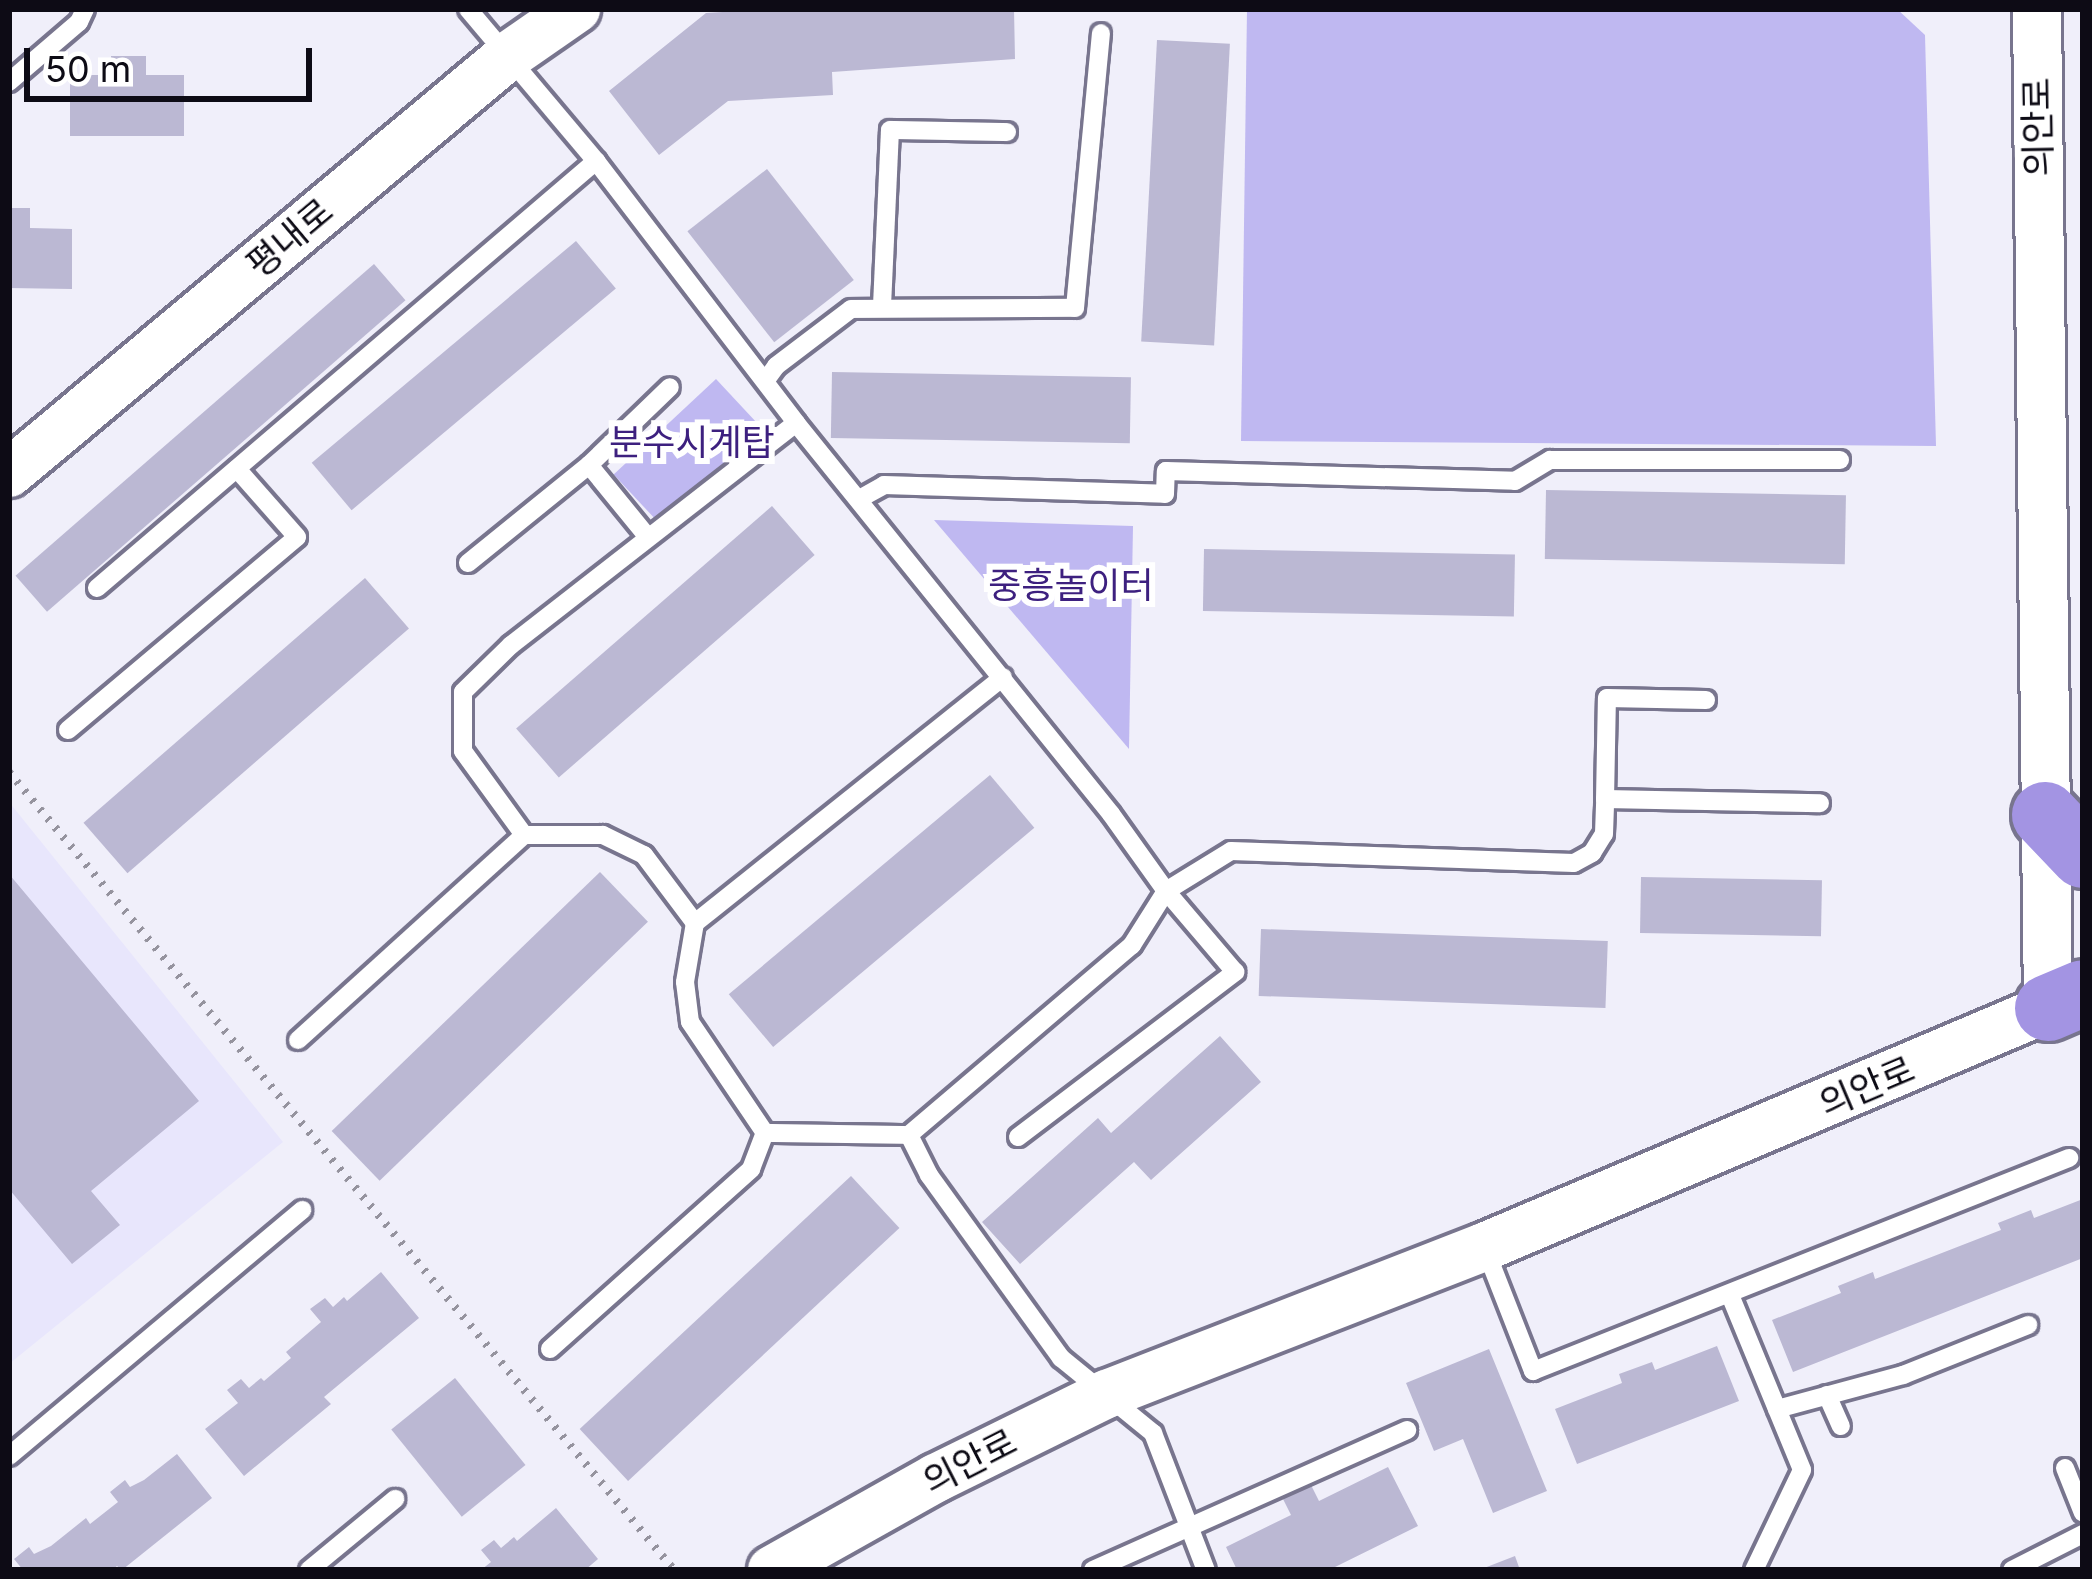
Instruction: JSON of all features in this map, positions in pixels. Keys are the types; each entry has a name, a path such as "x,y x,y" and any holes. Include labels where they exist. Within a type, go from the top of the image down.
{"street":[{"name":"평내로","path":"9,473 508,56 575,9"},
{"name":"의안로","path":"772,1570 936,1478 1107,1394 1484,1247 2066,1001 2037,9"}],"lane":[{"path":"9,82 79,22 85,9"},
{"path":"468,9 596,161 796,424 861,498 1166,891 1235,972 1018,1136"},
{"path":"766,380 776,366 851,309 1075,308 1101,33"},
{"path":"883,306 890,130 1007,132"},
{"path":"97,588 596,161"},
{"path":"468,563 589,465 670,387"},
{"path":"524,835 463,751 463,692 511,645 796,424"},
{"path":"861,498 884,485 1165,494 1166,471 1515,482 1550,460 1840,460"},
{"path":"589,465 647,536"},
{"path":"68,730 297,537 237,469"},
{"path":"765,1133 690,1022 685,982 695,922 1003,677"},
{"path":"765,1133 909,1135 1132,945 1166,891 1231,851 1574,863 1592,853 1604,834 1607,698 1706,700"},
{"path":"1606,799 1820,803"},
{"path":"298,1040 524,835 604,836 644,855 695,922"},
{"path":"550,1349 751,1169 765,1133"},
{"path":"909,1135 929,1174 1061,1358 1154,1433 1206,1570"},
{"path":"1484,1247 1533,1371 2069,1158"},
{"path":"9,1456 302,1210"},
{"path":"1730,1295 1802,1470 1754,1570"},
{"path":"1777,1408 1903,1375 2028,1325"},
{"path":"1827,1395 1841,1426"},
{"path":"1093,1570 1407,1430"},
{"path":"2065,1468 2083,1513"},
{"path":"309,1570 395,1499"},
{"path":"2012,1570 2083,1534"}],"path":[{"path":"9,772 674,1570"}],"shaded area":[{"path":"9,802 283,1142 9,1364"}],"green space":[{"path":"1247,9 1897,9 1925,35 1936,446 1241,441"},
{"name":"분수시계탑","path":"716,379 766,433 664,529 614,474"},
{"name":"중흥놀이터","path":"934,520 1133,526 1129,749"}],"building":[{"path":"1014,9 1015,59 832,72 833,95 728,101 659,155 609,91 706,13"},
{"path":"1157,40 1230,44 1214,345 1141,342"},
{"path":"111,56 146,56 146,75 184,75 184,136 70,136 70,75 111,75"},
{"path":"767,169 854,280 774,342 687,231"},
{"path":"9,208 30,208 30,228 72,229 72,289 9,288"},
{"path":"576,241 616,288 352,510 312,463"},
{"path":"374,264 405,300 47,612 16,576"},
{"path":"832,372 1131,377 1130,443 831,438"},
{"path":"1546,490 1846,495 1845,564 1545,559"},
{"path":"772,506 815,555 559,777 516,728"},
{"path":"1204,549 1515,554 1514,616 1203,611"},
{"path":"365,578 409,629 127,873 83,823"},
{"path":"990,775 1034,828 773,1047 729,994"},
{"path":"600,872 648,922 380,1181 332,1131"},
{"path":"9,874 199,1101 91,1191 120,1225 72,1264 9,1189"},
{"path":"1641,877 1822,880 1821,936 1640,933"},
{"path":"1261,929 1608,941 1605,1008 1259,996"},
{"path":"1220,1036 1261,1082 1151,1180 1134,1162 1020,1264 982,1222 1098,1118 1111,1133"},
{"path":"851,1176 899,1228 628,1481 580,1429"},
{"path":"2083,1199 2083,1258 1793,1372 1772,1320 1841,1293 1838,1286 1873,1272 1875,1279 2001,1230 1998,1223 2031,1210 2034,1218"},
{"path":"381,1272 419,1318 324,1397 331,1404 244,1476 205,1429 238,1403 227,1390 241,1379 249,1388 261,1378 264,1381 291,1358 286,1352 321,1322 310,1309 325,1298 333,1307 344,1297 347,1301"},
{"path":"1717,1346 1739,1401 1577,1464 1555,1409 1622,1383 1619,1374 1652,1362 1655,1370"},
{"path":"1489,1349 1547,1491 1493,1513 1463,1439 1434,1451 1406,1383"},
{"path":"455,1378 525,1465 462,1517 391,1430"},
{"path":"177,1454 212,1498 122,1570 117,1566 112,1570 23,1570 14,1559 29,1547 34,1554 51,1546 86,1518 90,1524 118,1502 110,1492 125,1480 130,1487 144,1480"},
{"path":"1388,1467 1418,1526 1329,1570 1237,1570 1226,1547 1291,1515 1282,1497 1310,1483 1319,1501"},
{"path":"556,1508 598,1559 585,1570 481,1570 491,1562 481,1550 494,1540 501,1548 514,1537 517,1541"},
{"path":"1515,1556 1520,1570 1479,1570"}]}
